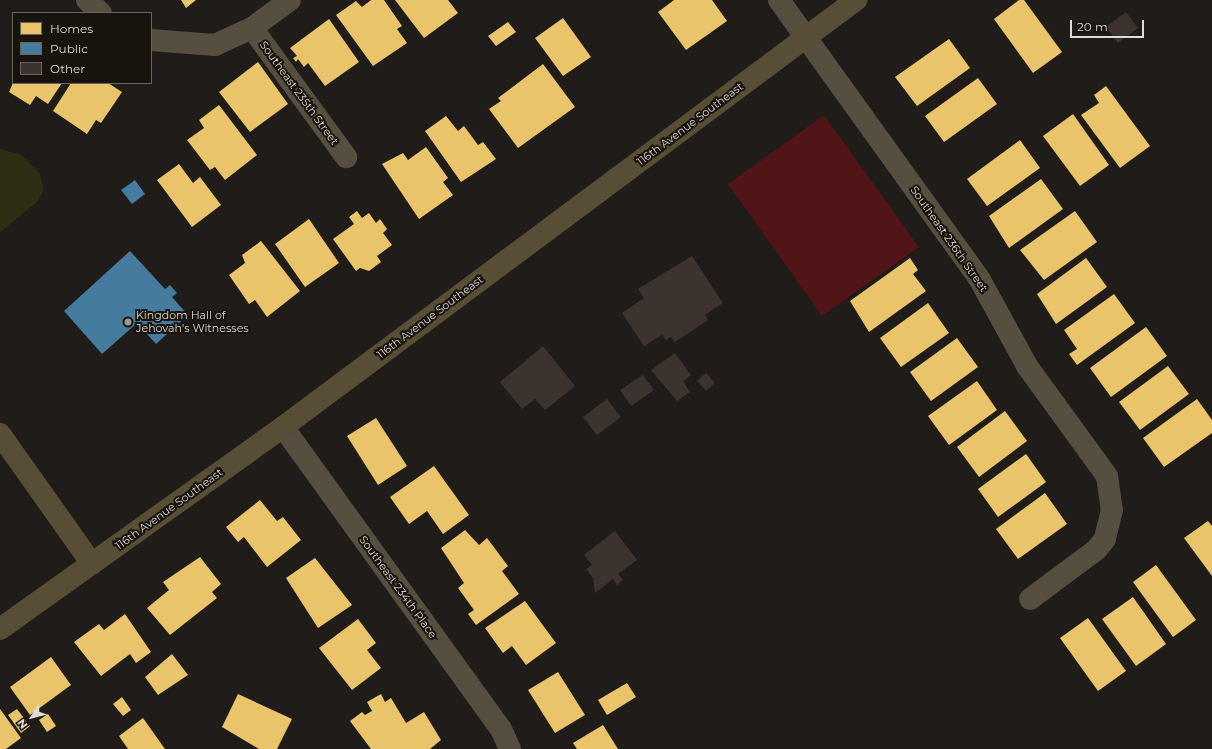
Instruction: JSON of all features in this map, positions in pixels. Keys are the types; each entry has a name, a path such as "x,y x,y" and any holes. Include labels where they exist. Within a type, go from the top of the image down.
{"main road":[{"name":"116th Avenue Southeast","path":"0,629 282,427 856,0"},
{"path":"0,434 92,564"}],"street":[{"path":"87,0 100,12"},
{"path":"152,40 215,45 252,28 290,0"},
{"name":"Southeast 236th Street","path":"779,0 980,280 1028,366 1107,476 1112,510 1110,529 1096,550 1030,599"},
{"name":"Southeast 235th Street","path":"252,28 346,157"},
{"name":"Southeast 234th Place","path":"282,427 501,729 510,749"}],"shaded area":[{"path":"824,115 919,247 822,316 728,184"},
{"path":"0,149 21,155 40,174 44,190 37,202 0,232"}],"building: Homes":[{"path":"181,0 196,0 186,8"},
{"path":"371,0 384,0 402,26 397,29 407,43 373,66 336,15 356,1 362,7"},
{"path":"395,0 448,0 458,13 424,38"},
{"path":"674,0 712,0 727,21 686,50 658,12"},
{"path":"1019,0 1024,0 1062,52 1033,73 994,19"},
{"path":"563,18 591,57 563,76 535,38"},
{"path":"329,19 359,62 325,86 308,63 304,67 298,59 296,62 293,58 297,56 290,48"},
{"path":"508,22 516,32 496,46 488,36"},
{"path":"949,39 970,68 917,106 895,77"},
{"path":"258,62 288,104 250,132 219,92"},
{"path":"543,64 575,107 518,148 489,109 501,101 498,98"},
{"path":"978,78 997,104 944,142 925,116"},
{"path":"13,84 61,84 48,104 36,96 30,105 9,92"},
{"path":"70,84 110,84 122,92 101,123 96,120 87,134 53,111"},
{"path":"1106,86 1150,146 1120,168 1081,115 1099,103 1094,95"},
{"path":"219,105 257,155 225,180 215,167 210,170 187,140 204,128 199,120"},
{"path":"1073,114 1109,165 1080,186 1043,136"},
{"path":"446,116 458,131 464,126 478,145 483,142 496,159 461,182 425,131"},
{"path":"1020,140 1040,168 987,206 967,179"},
{"path":"426,147 448,178 443,182 453,195 419,219 382,164 403,153 408,160"},
{"path":"179,164 193,183 200,177 221,205 192,227 157,180"},
{"path":"1041,179 1063,209 1009,248 989,216"},
{"path":"357,211 362,218 369,213 376,223 380,219 387,229 383,233 392,245 377,256 381,262 369,271 360,268 356,271 333,239 354,224 349,217"},
{"path":"1075,211 1097,242 1044,280 1020,250"},
{"path":"309,219 339,263 305,287 275,244"},
{"path":"261,241 300,291 267,317 255,300 249,304 229,275 245,263 242,255"},
{"path":"910,258 918,270 913,274 926,291 869,332 850,301"},
{"path":"1086,258 1107,287 1056,324 1037,294"},
{"path":"1114,294 1135,323 1077,365 1069,354 1077,349 1064,330"},
{"path":"928,303 949,333 901,367 880,338"},
{"path":"1146,327 1167,356 1111,397 1090,368"},
{"path":"957,338 978,367 931,401 910,372"},
{"path":"1168,366 1189,394 1140,430 1119,402"},
{"path":"977,381 997,410 949,445 928,416"},
{"path":"1197,399 1212,420 1212,433 1164,467 1143,438"},
{"path":"1005,411 1027,441 979,477 957,447"},
{"path":"376,418 407,466 378,485 347,436"},
{"path":"1026,454 1046,482 998,517 978,489"},
{"path":"434,466 469,515 443,534 427,511 409,524 390,497"},
{"path":"1045,493 1067,524 1018,559 996,529"},
{"path":"260,500 277,521 283,517 301,540 267,567 244,537 238,542 226,527"},
{"path":"1208,521 1212,526 1212,576 1184,538"},
{"path":"465,530 479,545 487,538 508,566 502,571 519,594 476,625 468,614 474,610 458,588 464,583 441,548"},
{"path":"200,557 221,584 212,592 217,598 170,635 147,608 169,590 163,582"},
{"path":"315,558 352,605 318,628 286,578"},
{"path":"1156,565 1196,620 1173,637 1133,582"},
{"path":"1133,597 1166,644 1136,666 1102,619"},
{"path":"525,601 556,643 526,665 512,646 503,653 485,628"},
{"path":"125,614 151,652 136,663 130,654 101,676 74,642 99,624 104,630"},
{"path":"1088,618 1126,671 1098,691 1060,638"},
{"path":"358,619 376,643 367,650 381,668 352,690 319,648"},
{"path":"172,654 188,675 158,695 145,677"},
{"path":"51,657 71,685 30,715 10,687"},
{"path":"558,672 585,715 555,733 528,690"},
{"path":"627,683 636,697 607,715 598,700"},
{"path":"238,694 292,719 277,749 259,749 222,727"},
{"path":"381,694 385,702 391,698 406,723 424,712 441,740 430,749 371,749 350,721 362,712 365,715 372,711 367,702"},
{"path":"122,697 131,710 123,716 113,704"},
{"path":"0,709 21,738 6,749 0,749"},
{"path":"17,709 30,726 21,733 8,715"},
{"path":"48,714 56,726 47,732 39,720"},
{"path":"143,718 165,749 128,749 119,736"},
{"path":"603,725 618,749 577,749 573,743"}],"building: Public":[{"path":"135,180 145,194 132,204 121,190"},
{"path":"130,251 165,289 170,285 177,293 172,297 188,315 156,344 137,323 102,354 64,311"}],"building: Other":[{"path":"1126,12 1138,28 1118,43 1106,27"},
{"path":"692,256 723,303 705,315 708,320 675,342 671,337 666,340 662,335 644,346 622,313 644,298 638,289"},
{"path":"543,346 575,386 545,410 535,399 522,409 500,382"},
{"path":"675,353 691,375 683,381 690,392 677,401 651,370"},
{"path":"706,373 715,383 706,391 697,381"},
{"path":"643,375 654,390 631,406 620,390"},
{"path":"607,399 621,417 597,435 583,417"},
{"path":"615,531 637,560 618,574 623,580 617,585 613,579 595,593 593,578 586,569 592,565 584,555"}],"place":[{"name":"Kingdom Hall of Jehovah's Witnesses","path":"128,322"}]}
